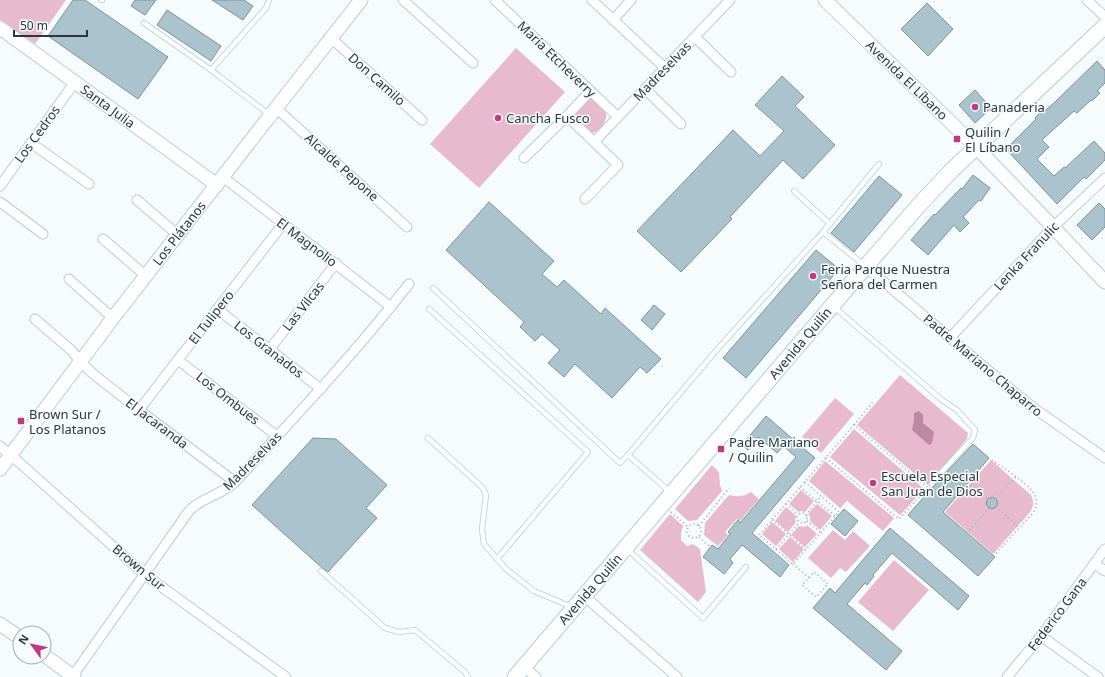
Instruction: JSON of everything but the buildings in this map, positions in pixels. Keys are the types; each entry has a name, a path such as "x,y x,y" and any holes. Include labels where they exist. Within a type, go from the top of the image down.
{"main road":[{"name":"Avenida Quilín","path":"519,672 865,266 935,187 1105,26"}],"street":[{"path":"403,0 473,63"},
{"name":"María Etcheverry","path":"495,0 618,117"},
{"path":"592,0 665,68"},
{"path":"613,20 631,0"},
{"name":"Madreselvas","path":"594,142 730,0"},
{"name":"Avenida El Líbano","path":"825,0 976,147 1105,282"},
{"path":"1087,0 1105,17"},
{"name":"Los Plátanos","path":"0,469 5,450 80,361 359,1"},
{"name":"Santa Julia","path":"0,28 75,82 220,181"},
{"path":"695,37 731,72"},
{"name":"Don Camilo","path":"331,38 422,120"},
{"name":"Los Cedros","path":"0,186 75,82"},
{"path":"645,89 681,124"},
{"path":"524,158 590,91"},
{"name":"Alcalde Pepone","path":"274,111 407,227"},
{"path":"567,116 618,165 585,199"},
{"path":"31,143 89,184"},
{"name":"Lenka Franulic","path":"950,338 1053,227 1105,178"},
{"name":"El Magnolio","path":"220,181 283,224 336,263 391,307"},
{"path":"137,200 178,235"},
{"path":"0,202 43,234"},
{"name":"El Tulipero","path":"139,410 283,224"},
{"path":"103,239 146,276"},
{"name":"Las Vilcas","path":"270,349 336,263"},
{"name":"Padre Mariano Chaparro","path":"865,266 1038,411 1105,458"},
{"path":"69,280 113,318"},
{"name":"Madreselvas","path":"73,677 144,574 193,508 201,502 224,491 236,482 321,389 409,284"},
{"name":"Los Granados","path":"217,309 321,389"},
{"name":"El Jacaranda","path":"35,319 71,350 92,373 236,482"},
{"name":"Los Ombues","path":"178,360 277,436"},
{"name":"Brown Sur","path":"5,450 144,574 286,677"},
{"name":"Federico Gana","path":"1007,677 1041,636 1105,549"},
{"path":"1094,564 1105,571"},
{"path":"584,596 677,677"},
{"path":"0,624 12,632"},
{"path":"1041,636 1098,677"},
{"path":"52,661 73,677"},
{"path":"519,672 536,677"}],"lane":[{"path":"211,70 266,8 269,0"},
{"path":"144,22 211,70 274,111"},
{"path":"433,288 620,463 714,353 830,224 879,164"},
{"path":"794,191 830,224"},
{"path":"823,232 865,266"},
{"path":"832,305 942,400 957,410 975,430 973,438 936,478"},
{"path":"429,309 588,452 498,559"},
{"path":"428,438 482,487 486,495 482,529 484,544 506,569 534,591 574,608"},
{"path":"628,455 672,493"},
{"path":"625,548 703,618 746,567"},
{"path":"321,571 385,628 399,632 415,630 465,672 468,677"}],"path":[{"path":"809,578 759,535 873,402"},
{"path":"854,425 928,488"},
{"path":"826,458 899,520 936,478"},
{"path":"992,460 1031,490 1036,502 1036,508 1033,513 995,554"},
{"path":"996,499 1016,477"},
{"path":"793,564 839,512 805,482"},
{"path":"968,482 988,500"},
{"path":"800,487 835,516"},
{"path":"699,526 729,488"},
{"path":"806,515 821,496"},
{"path":"786,504 798,515 797,518 799,523"},
{"path":"996,507 1020,528"},
{"path":"967,533 989,508"},
{"path":"672,512 688,527"},
{"path":"798,515 803,513 806,515"},
{"path":"806,515 808,518 807,521 820,533"},
{"path":"772,520 806,549"},
{"path":"776,549 799,523 802,524 807,521"},
{"path":"688,527 692,524 699,526 701,528 699,537"},
{"path":"688,527 687,534 690,538 695,539 699,537"},
{"path":"699,537 709,546"},
{"path":"814,572 828,584 816,598 802,585 809,578 814,572"}],"shaded area":[{"path":"0,0 66,0 35,44 0,20"},
{"name":"Cancha Fusco","path":"516,48 565,92 479,188 430,144"},
{"path":"590,97 606,113 606,120 604,123 597,131 592,133 579,121 575,115 575,111"},
{"path":"900,375 968,433 967,439 928,485 857,425"},
{"path":"835,398 854,414 821,453 802,437"},
{"path":"919,411 923,415 923,423 934,432 932,443 929,445 912,430 914,413"},
{"path":"854,429 924,489 900,515 830,457"},
{"path":"991,460 1031,495 1033,500 1030,512 993,554 945,512"},
{"path":"825,461 894,518 883,531 847,501 840,508 809,481"},
{"path":"712,465 719,472 722,491 697,520 688,521 675,509"},
{"path":"801,490 814,501 805,512 799,512 789,504"},
{"path":"751,492 759,499 740,521 737,519 725,532 728,535 718,546 704,535 705,523 729,495 740,496"},
{"path":"817,504 832,516 820,530 810,521 810,516 808,514"},
{"path":"786,507 796,516 796,522 788,532 775,521"},
{"path":"670,514 683,526 681,540 687,546 693,544 700,549 706,592 698,602 640,550"},
{"path":"772,522 786,534 776,546 762,534"},
{"path":"807,525 817,534 805,547 791,535 799,526 805,527"},
{"path":"833,530 845,540 853,531 870,546 846,572 840,568 831,578 808,558"},
{"path":"790,537 804,549 793,562 779,549"},
{"path":"894,560 929,590 893,631 858,602"}],"place":[{"name":"Panaderia","path":"975,107"},
{"name":"Cancha Fusco","path":"498,118"},
{"name":"Quilin / El Líbano","path":"957,139"},
{"name":"Feria Parque Nuestra Señora del Carmen","path":"813,276"},
{"name":"Brown Sur / Los Platanos","path":"21,421"},
{"name":"Padre Mariano / Quilin","path":"721,449"},
{"name":"Escuela Especial San Juan de Dios","path":"873,483"}]}
